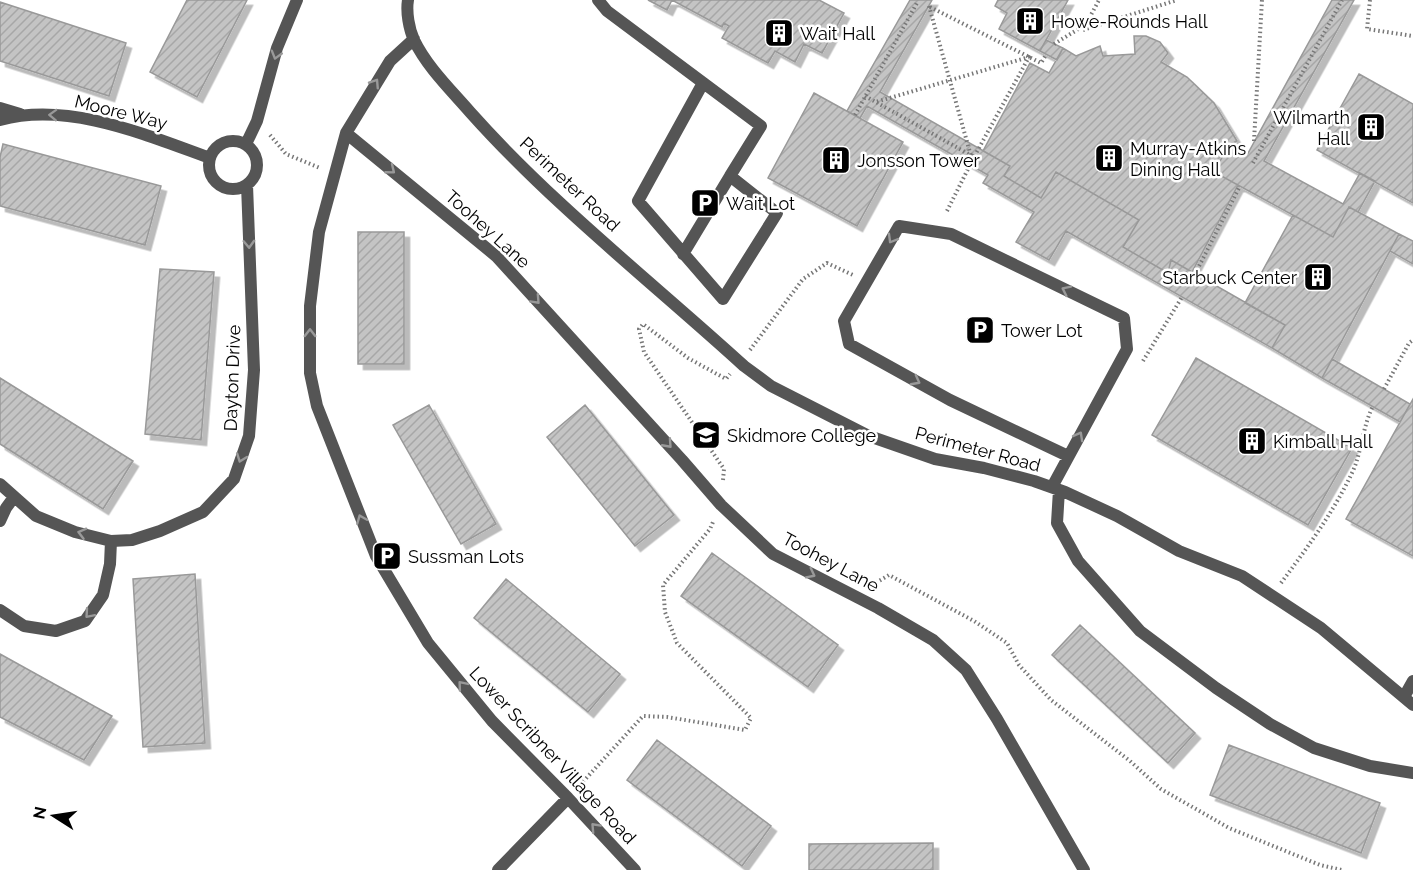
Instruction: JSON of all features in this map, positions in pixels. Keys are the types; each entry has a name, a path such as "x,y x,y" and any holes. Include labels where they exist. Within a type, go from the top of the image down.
{"lane":[{"path":"246,144 258,121 277,48 297,0"},
{"name":"Perimeter Road","path":"408,0 407,8 414,39 439,76 494,138 574,214 740,363 771,386 869,436 935,459 984,468 1056,489 1117,516 1179,551 1242,576 1321,628 1408,701"},
{"path":"598,0 607,11 761,126 682,254"},
{"name":"Lower Scribner Village Road","path":"414,39 390,61 346,133 319,232 310,306 310,373 317,406 376,556 428,643 492,721 635,870"},
{"path":"703,83 638,201 723,299 777,213 730,176"},
{"name":"Moore Way","path":"0,108 21,114 74,116 145,134 210,158"},
{"name":"Moore Way","path":"0,120 21,114"},
{"name":"Toohey Lane","path":"346,133 496,256 682,460 720,505 773,554 933,640 966,670 997,719 1084,870"},
{"path":"230,140 246,144 258,161 253,179 247,185 231,189 217,183 209,168 213,150 230,140"},
{"name":"Dayton Drive","path":"0,484 36,516 75,532 111,541 132,540 160,531 203,512 234,479 249,436 254,370 247,185"},
{"path":"1068,456 950,399 849,344 844,321 899,226 951,234 1124,318 1127,349 1068,456 1056,489 1057,523 1078,561 1140,631 1261,718 1314,748 1371,766 1413,773"},
{"path":"0,521 14,497"},
{"path":"0,610 24,626 56,631 85,621 104,595 110,564 111,541"},
{"path":"1408,701 1413,681"},
{"path":"498,870 568,798"}],"path":[{"path":"1099,0 1083,30 1177,0"},
{"path":"1254,141 1262,0"},
{"path":"1253,163 1342,0"},
{"path":"1370,0 1366,29 1413,36"},
{"path":"855,115 918,1"},
{"path":"973,157 929,6 1041,63 1046,55"},
{"path":"1054,44 1085,25"},
{"path":"876,102 1029,57"},
{"path":"946,211 973,157 1029,57"},
{"path":"865,96 973,157"},
{"path":"258,121 286,154 335,174"},
{"path":"1196,274 1240,186"},
{"path":"568,798 643,716 668,717 745,730 751,718 677,643 665,612 663,585 710,529 720,505 724,469 644,352 639,329 644,324 688,358 726,379 802,279 827,263 867,281"},
{"path":"1384,388 1408,343 1413,340"},
{"path":"1271,596 1316,536 1353,471 1367,419 1373,406"},
{"path":"853,595 889,575 974,621 1007,643 1019,665 1051,700 1130,761 1161,789 1229,828 1320,865 1342,870"}],"building":[{"path":"187,0 247,0 197,97 150,72"},
{"path":"648,0 672,0 667,10"},
{"name":"Wait Hall","path":"672,0 819,0 844,13 822,53 804,44 795,62 775,51 768,63 722,38 729,26 724,23 722,27"},
{"path":"910,0 932,0 880,92 1010,166 1004,176 1041,198 1056,172 1139,220 1123,247 1168,273 1171,260 1285,325 1272,348 1066,231 1049,260 1016,242 1034,212 983,183 988,175 867,106 860,118 847,111"},
{"name":"Howe-Rounds Hall","path":"998,0 1068,0 1040,51 999,29 1007,13 995,6"},
{"path":"1332,0 1354,0 1264,161 1343,204 1360,173 1375,181 1358,212 1349,207 1333,237 1214,172 1229,145 1247,155"},
{"path":"0,2 126,43 109,96 0,61"},
{"name":"Murray-Atkins Dining Hall","path":"1134,36 1146,36 1160,42 1168,53 1161,62 1187,77 1214,103 1237,141 1229,145 1214,172 1238,185 1192,272 1171,260 1168,273 1123,247 1139,220 1056,172 1041,198 1004,176 1010,166 983,151 1030,63 1049,73 1063,48 1076,56 1100,46 1103,56 1135,54"},
{"path":"1046,40 1063,48 1057,60 1040,51"},
{"name":"Wilmarth Hall","path":"1359,74 1413,104 1413,203 1317,150"},
{"name":"Jonsson Tower","path":"814,93 903,142 857,226 768,178"},
{"path":"3,144 161,186 145,245 0,206 0,157"},
{"name":"Starbuck Center","path":"1349,207 1399,234 1322,378 1272,348 1285,325 1245,303 1293,215 1333,237"},
{"path":"358,232 404,232 404,364 358,364"},
{"path":"1399,234 1413,241 1413,264 1390,251"},
{"path":"160,269 214,272 201,440 145,434"},
{"name":"Kimball Hall","path":"1196,358 1352,448 1308,525 1152,435"},
{"path":"1332,359 1410,404 1400,422 1322,378"},
{"path":"0,378 133,461 103,509 0,444"},
{"path":"1413,399 1413,556 1346,519"},
{"path":"429,405 496,524 461,544 393,425"},
{"path":"585,405 674,515 635,546 547,437"},
{"path":"712,553 838,645 808,687 681,596"},
{"path":"195,574 205,743 143,747 133,579"},
{"path":"506,579 620,674 588,712 474,618"},
{"path":"1080,625 1195,733 1168,763 1052,655"},
{"path":"0,654 112,716 84,760 0,717"},
{"path":"657,740 771,826 742,866 627,780"},
{"path":"1229,745 1380,803 1361,853 1210,795"},
{"path":"933,843 933,870 809,870 809,844"}],"place":[{"name":"Howe-Rounds Hall","path":"1030,21"},
{"name":"Wait Hall","path":"779,33"},
{"name":"Wilmarth Hall","path":"1371,127"},
{"name":"Murray-Atkins Dining Hall","path":"1109,158"},
{"name":"Jonsson Tower","path":"836,160"},
{"name":"Wait Lot","path":"705,203"},
{"name":"Starbuck Center","path":"1318,277"},
{"name":"Tower Lot","path":"980,330"},
{"name":"Skidmore College","path":"706,435"},
{"name":"Kimball Hall","path":"1252,441"},
{"name":"Sussman Lots","path":"387,556"}]}
